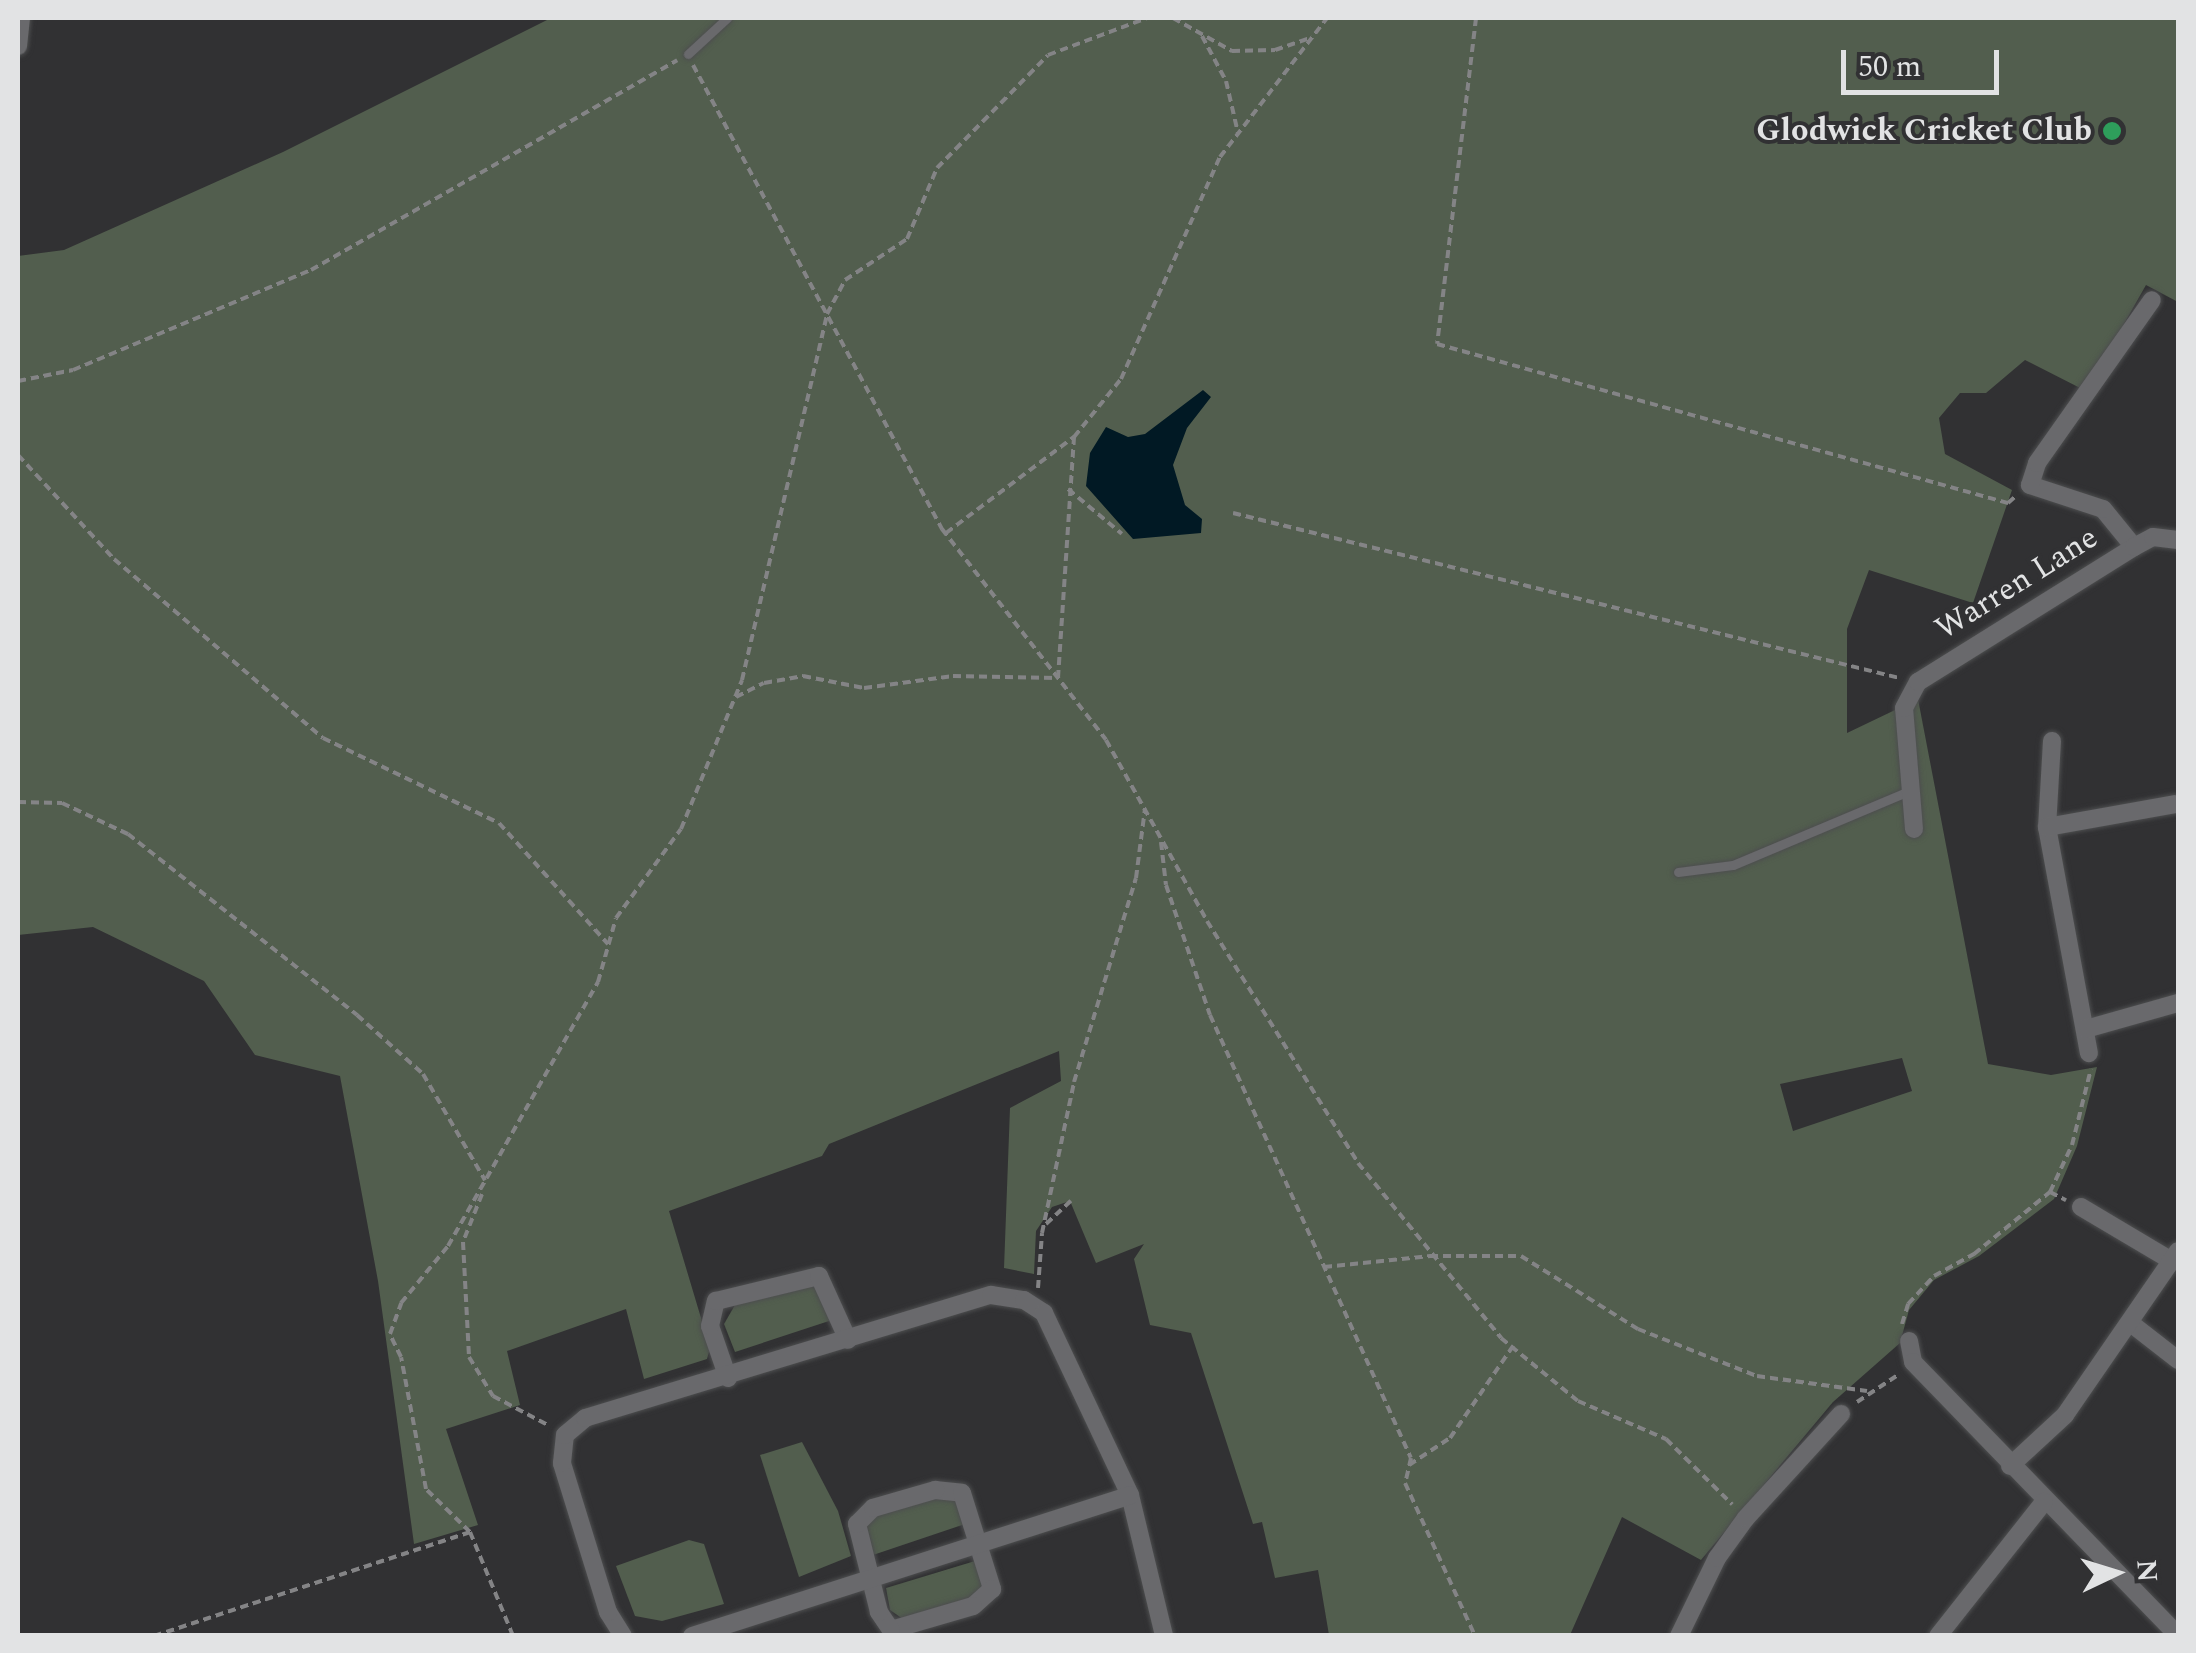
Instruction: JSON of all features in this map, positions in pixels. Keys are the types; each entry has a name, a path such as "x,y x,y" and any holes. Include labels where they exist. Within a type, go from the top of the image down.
{"street":[{"path":"18,46 21,18"},
{"path":"2134,547 2103,509 2030,485 2037,462 2152,300"},
{"name":"Warren Lane","path":"1911,790 1904,708 1918,682 2152,537 2178,540"},
{"path":"2052,740 2047,826 2089,1053"},
{"path":"1911,790 1914,829"},
{"path":"2047,826 2176,804"},
{"path":"2086,1029 2178,1003"},
{"path":"2010,1466 2065,1415 2133,1325 2176,1256 2082,1208"},
{"path":"728,1378 710,1326 716,1301 819,1276 848,1340"},
{"path":"623,1636 608,1612 562,1463 566,1435 586,1418 991,1295 1044,1313 1130,1495 1164,1636"},
{"path":"2133,1325 2178,1360"},
{"path":"1909,1342 1912,1362 2044,1502 2178,1635"},
{"path":"1679,1636 1717,1558 1746,1518 1841,1414"},
{"path":"934,1490 962,1493 991,1576 989,1597 906,1631 886,1626 868,1578 856,1531 873,1508 934,1490"},
{"path":"692,1636 1130,1495"},
{"path":"1938,1636 2044,1502"}],"lane":[{"path":"688,54 727,18"},
{"path":"1678,872 1733,865 1911,790"}],"path":[{"path":"513,1636 470,1532 426,1488 401,1357 390,1334 400,1303 448,1246 486,1182 598,982 616,918 680,829 734,698 827,314 845,280 906,238 937,168 1048,55 1147,18"},
{"path":"1172,18 1232,50 1274,50 1313,37"},
{"path":"946,533 1074,437 1121,379 1182,232 1238,134 1327,18"},
{"path":"1476,18 1437,344 2008,503 2030,485"},
{"path":"1202,36 1226,80 1238,134"},
{"path":"18,381 72,370 311,270 688,54 946,533 1106,740 1207,921 1358,1163 1430,1256 1514,1346 1578,1401 1666,1438 1746,1518"},
{"path":"1058,678 1074,437"},
{"path":"18,455 114,559 323,738 499,823 608,944"},
{"path":"1068,488 1122,534"},
{"path":"1233,514 1918,682"},
{"path":"734,698 764,683 803,676 864,688 953,676 1058,678"},
{"path":"18,802 62,803 128,834 357,1015 423,1074 486,1182"},
{"path":"1036,1308 1042,1233 1074,1082 1136,878 1145,810"},
{"path":"1161,837 1166,885 1210,1016 1409,1465 1406,1483 1475,1636"},
{"path":"1909,1342 1901,1328 1908,1304 1934,1276 1974,1254 2050,1192 2072,1145 2091,1070 2089,1053"},
{"path":"486,1182 463,1242 469,1357 493,1396 566,1435"},
{"path":"2050,1192 2082,1208"},
{"path":"1042,1233 1052,1212 1071,1201"},
{"path":"1324,1267 1430,1256 1521,1256 1638,1329 1757,1376 1868,1391 1887,1384 1912,1362"},
{"path":"1409,1465 1450,1438 1514,1346"},
{"path":"1841,1414 1851,1416 1868,1391"},
{"path":"154,1636 470,1532"}],"green space":[{"path":"551,18 2178,18 2178,302 2146,285 2086,391 2025,360 1986,393 1960,393 1939,418 1945,454 2012,490 1973,603 1869,570 1847,629 1847,733 1918,699 1988,1064 2051,1075 2097,1067 2077,1146 2054,1199 1979,1256 1934,1280 1909,1310 1900,1343 1833,1402 1701,1560 1622,1517 1570,1635 1329,1635 1318,1570 1275,1578 1262,1522 1253,1524 1191,1333 1150,1325 1134,1259 1144,1244 1096,1263 1070,1201 1052,1207 1036,1231 1034,1274 1004,1268 1010,1108 1061,1081 1059,1051 829,1144 822,1156 669,1211 710,1348 707,1359 644,1379 626,1309 507,1351 520,1405 446,1429 478,1525 414,1544 378,1281 340,1076 255,1055 204,981 93,927 18,935 18,256 64,250 283,152","holes":["1902,1058 1912,1091 1793,1131 1780,1084"]},
{"path":"818,1284 832,1320 735,1352 724,1324 735,1305"},
{"path":"802,1442 838,1511 851,1556 799,1577 760,1455"},
{"path":"938,1494 953,1497 968,1523 873,1555 866,1525 872,1517"},
{"path":"689,1540 704,1544 724,1604 662,1621 635,1616 616,1566"},
{"path":"975,1561 984,1583 973,1598 903,1619 890,1610 886,1588"}],"water":[{"path":"1203,390 1211,397 1187,428 1173,465 1185,505 1202,519 1201,533 1133,539 1086,486 1090,453 1106,427 1128,437 1145,434"}],"place":[{"name":"Glodwick Cricket Club","path":"2112,131"}]}
